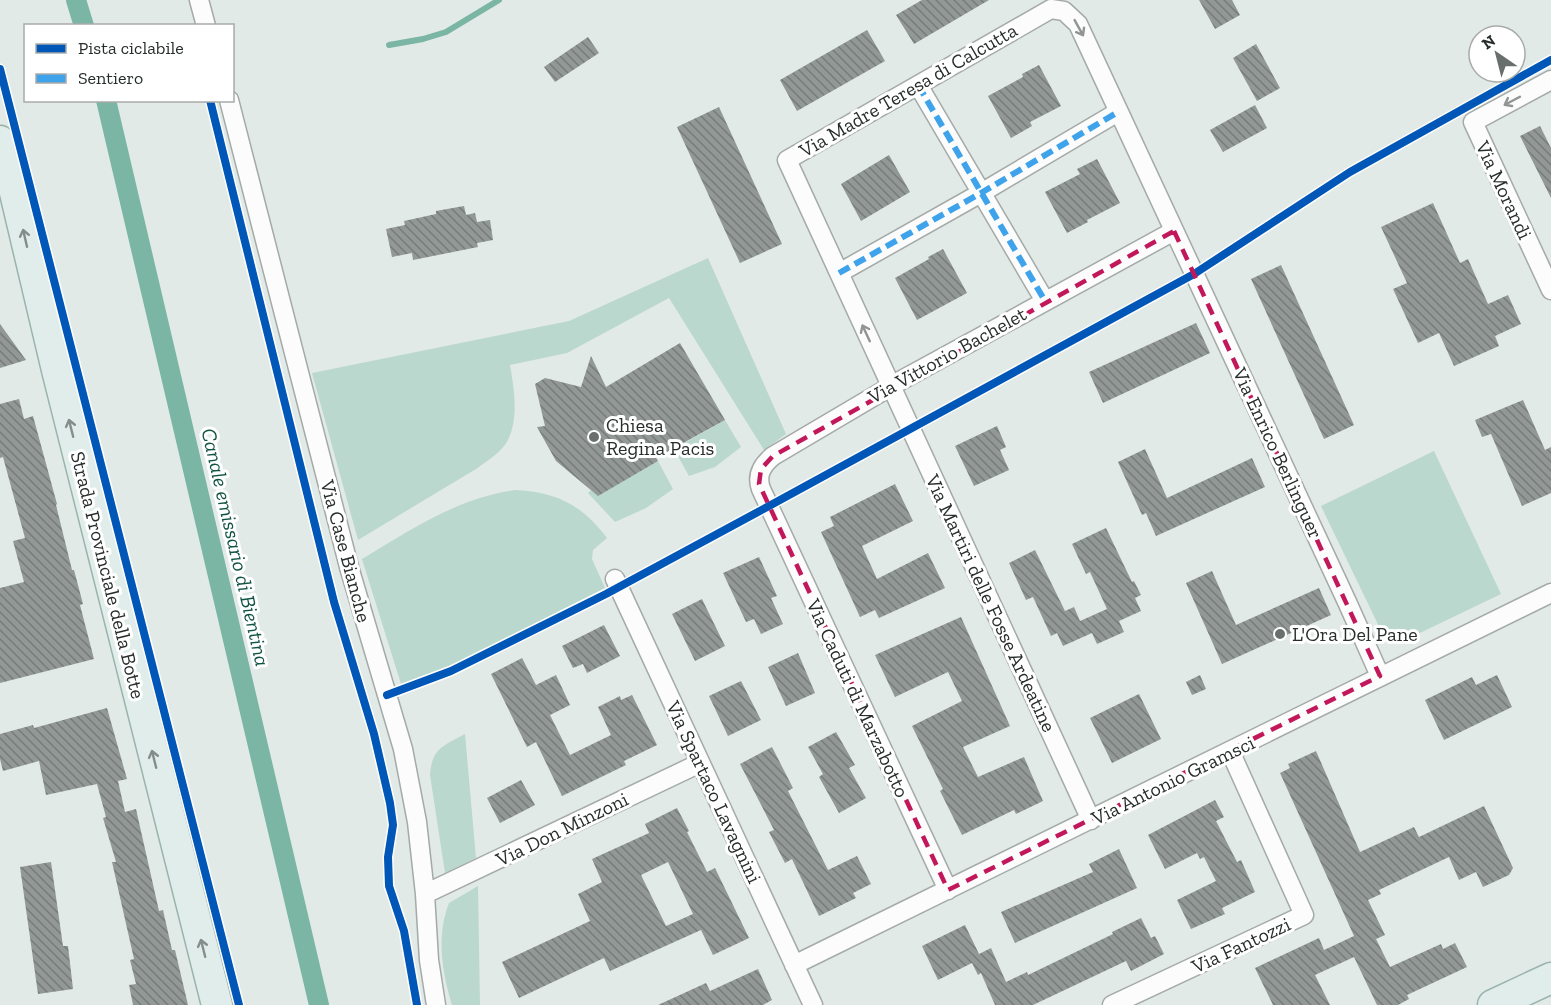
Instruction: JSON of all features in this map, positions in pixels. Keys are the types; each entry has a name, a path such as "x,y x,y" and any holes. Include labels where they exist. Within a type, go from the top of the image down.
{"main road":[{"name":"Strada Provinciale della Botte","path":"1,143 217,1005"},
{"path":"1493,1005 1551,978"}],"street":[{"path":"199,0 205,24"},
{"name":"Via Madre Teresa di Calcutta","path":"891,386 787,160 1051,9 1059,9 1069,14 1078,24 1174,231"},
{"name":"Via Morandi","path":"1551,80 1473,122 1551,290"},
{"path":"918,85 1045,301"},
{"name":"Via Case Bianche","path":"230,102 356,593 397,725 417,822 429,960 436,1005"},
{"path":"839,273 1118,112"},
{"name":"Via Vittorio Bachelet","path":"769,506 759,484 761,469 766,462 891,386 1174,231"},
{"name":"Via Enrico Berlinguer","path":"1174,231 1380,676"},
{"name":"Via Martiri delle Fosse Ardeatine","path":"891,386 1091,820"},
{"name":"Via Caduti di Marzabotto","path":"769,506 948,890"},
{"name":"Via Spartaco Lavagnini","path":"615,579 813,1005"},
{"name":"Via Antonio Gramsci","path":"794,965 1551,593"},
{"name":"Via Fantozzi","path":"1112,1005 1304,915 1230,752"},
{"name":"Via Don Minzoni","path":"425,894 700,763"}],"highlighted area":[{"path":"1174,231 1380,676 948,890 759,484 761,469 773,456"}],"green space":[{"path":"708,258 786,434 764,450 669,298 567,353 510,365 515,413 508,440 502,448 476,469 358,540 312,373 569,321"},
{"path":"725,420 741,447 715,467 689,476 674,449"},
{"path":"1434,451 1501,594 1397,644 1390,644 1385,639 1321,506"},
{"path":"658,461 673,489 646,508 615,522 588,493 591,490 598,495"},
{"path":"515,490 556,497 578,509 598,527 607,538 593,550 592,559 605,588 451,666 401,684 362,559 417,526 454,508 473,500"},
{"path":"465,734 476,858 445,873 430,775 431,766 440,749"},
{"path":"478,886 480,1005 452,1005 443,967 442,941 445,916 449,903"}],"building":[{"path":"922,0 989,0 914,44 896,15"},
{"path":"1199,0 1232,0 1240,15 1215,29"},
{"path":"867,30 885,61 797,111 780,80"},
{"path":"588,37 599,53 555,82 544,67"},
{"path":"1256,44 1280,88 1257,101 1233,58"},
{"path":"1039,65 1061,106 1030,122 1032,126 1011,138 988,96 1023,77 1022,74"},
{"path":"1255,105 1267,128 1223,152 1210,130"},
{"path":"719,107 782,244 740,263 677,127"},
{"path":"1540,126 1551,148 1551,198 1520,136"},
{"path":"889,155 910,192 861,221 841,184"},
{"path":"1097,159 1120,203 1067,233 1045,192 1080,174 1077,169"},
{"path":"1433,203 1460,263 1468,259 1488,304 1508,295 1521,324 1495,336 1499,346 1454,366 1439,333 1418,343 1393,289 1407,283 1381,227"},
{"path":"464,206 466,215 475,213 477,222 490,220 493,240 477,243 478,247 413,260 412,253 392,257 386,229 405,225 404,221 436,214 436,211"},
{"path":"943,249 967,293 917,320 895,278"},
{"path":"1281,265 1354,425 1324,439 1251,279"},
{"path":"1196,323 1210,353 1103,403 1089,372"},
{"path":"0,324 26,360 0,368"},
{"path":"680,343 725,420 656,458 658,461 598,496 556,461 537,427 545,426 535,384 545,378 581,387 591,356 606,387"},
{"path":"19,399 24,419 33,416 72,570 74,570 83,604 80,605 94,659 0,683 0,588 24,582 13,541 25,538 3,457 0,458 0,404"},
{"path":"1523,400 1545,450 1551,447 1551,493 1522,506 1491,434 1482,437 1475,420"},
{"path":"997,426 1006,447 1000,450 1009,470 974,486 955,446"},
{"path":"1145,449 1167,498 1252,458 1265,487 1156,536 1146,513 1142,515 1118,462"},
{"path":"895,484 913,521 862,546 877,579 928,553 945,588 879,618 875,610 860,617 821,532 834,526 830,517"},
{"path":"1106,528 1132,582 1134,581 1141,595 1135,598 1141,611 1119,621 1124,632 1097,644 1092,633 1063,646 1057,633 1051,636 1033,597 1026,600 1009,563 1035,550 1065,611 1074,607 1080,621 1107,609 1090,572 1086,574 1072,544"},
{"path":"759,557 777,596 771,598 783,624 761,634 754,619 746,622 723,573"},
{"path":"1212,571 1236,625 1319,588 1331,615 1222,664 1186,583"},
{"path":"702,599 725,646 695,661 672,614"},
{"path":"961,617 1010,726 963,747 978,777 1024,757 1043,801 1016,814 1014,810 962,835 940,791 943,789 912,726 962,701 948,672 895,697 875,655"},
{"path":"604,625 620,656 587,673 583,664 573,668 562,646"},
{"path":"798,653 815,693 786,706 768,667"},
{"path":"522,658 536,685 556,675 570,705 550,715 570,755 611,735 598,707 620,696 621,700 632,695 657,745 624,761 626,765 562,796 536,742 527,747 491,674"},
{"path":"1200,675 1206,689 1192,695 1186,682"},
{"path":"1497,675 1512,707 1444,740 1425,700 1472,677 1476,685"},
{"path":"741,681 761,720 728,736 709,696"},
{"path":"1139,694 1161,739 1112,763 1090,718"},
{"path":"107,708 127,779 118,781 125,812 136,809 159,911 163,910 188,1005 133,1005 129,985 136,984 130,960 134,959 112,862 116,862 103,818 106,817 97,784 46,795 39,761 3,771 0,759 0,734 33,725 34,728"},
{"path":"836,732 855,765 849,768 866,798 839,813 819,777 823,774 808,747"},
{"path":"772,747 793,788 788,791 828,870 857,856 871,884 853,893 856,898 819,916 792,859 785,863 769,832 774,830 740,764"},
{"path":"1316,751 1360,852 1414,827 1419,837 1484,806 1513,868 1509,875 1483,887 1476,872 1459,880 1449,857 1379,890 1381,894 1368,900 1385,935 1376,939 1390,967 1441,944 1443,949 1455,943 1467,967 1407,995 1409,999 1398,1005 1377,1005 1354,957 1315,975 1330,1005 1273,1005 1255,968 1319,938 1324,950 1354,936 1280,773 1290,768 1288,764"},
{"path":"521,780 535,805 500,823 487,798"},
{"path":"1215,800 1224,817 1216,821 1237,862 1241,860 1255,892 1222,908 1225,914 1191,929 1177,900 1216,881 1204,857 1200,859 1197,853 1165,869 1148,835"},
{"path":"677,808 707,872 715,868 749,938 713,955 701,930 610,971 604,958 519,998 502,962 590,921 578,894 602,882 592,859 649,833 645,824","holes":["668,862 693,914 666,926 641,875"]},
{"path":"1119,849 1137,888 1015,943 1001,912 1093,872 1089,864"},
{"path":"51,862 63,946 68,946 73,989 38,994 20,867"},
{"path":"1141,918 1151,938 1155,936 1164,954 1131,971 1126,961 1033,1005 995,1005 981,973 978,975 972,963 938,980 922,946 965,925 979,954 991,948 1006,982 1027,972 1028,975"},
{"path":"758,969 772,1000 763,1005 658,1005 706,983 710,991"}],"waterway":[{"name":"Canale emissario di Bientina","path":"76,0 83,24"},
{"path":"389,45 446,32 499,0"},
{"name":"Canale emissario di Bientina","path":"106,102 319,1005"}],"marked path":[{"path":"918,85 1045,301"},
{"path":"839,273 1118,112"}],"cycle path":[{"path":"387,695 451,671 606,594 769,506 1194,274 1350,172 1551,60"},
{"path":"0,69 239,1005"},
{"path":"210,102 334,602 374,734 390,803 393,825 388,857 389,886 404,931 417,1005"}],"place":[{"name":"Chiesa Regina Pacis","path":"594,437"},
{"name":"L'Ora Del Pane","path":"1280,634"}]}
